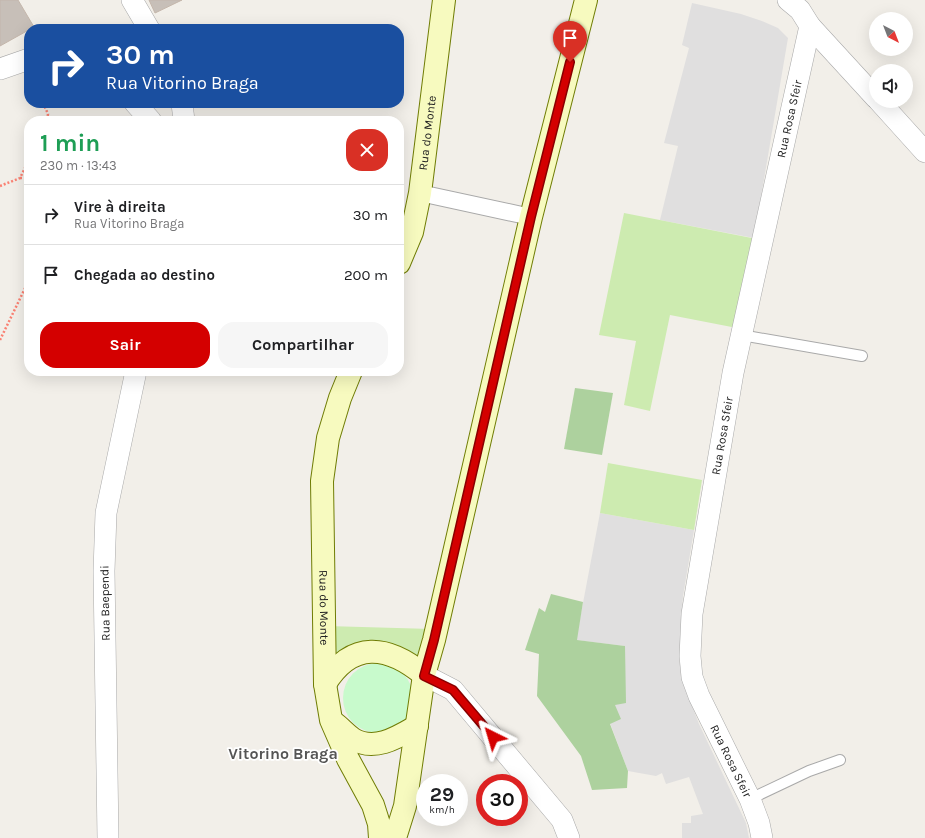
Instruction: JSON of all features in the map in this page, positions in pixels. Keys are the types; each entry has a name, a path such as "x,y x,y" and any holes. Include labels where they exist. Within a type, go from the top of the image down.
{"main road":[{"name":"Rua do Monte","path":"404,250 412,232 420,193 444,0"},
{"path":"395,838 405,806 424,676 434,640 531,217 586,0"},
{"name":"Rua do Monte","path":"349,376 340,398 328,438 322,481 325,684 331,720 348,759 373,805 379,824 380,838"},
{"path":"325,684 334,668 348,658 365,652 382,652 399,658 409,663 424,676"},
{"path":"331,720 353,739 368,744 381,743 395,738 417,726"}],"street":[{"path":"132,0 146,24"},
{"path":"788,0 800,10 810,26 869,90"},
{"name":"Rua Rosa Sfeir","path":"762,838 759,823 750,799 699,696 692,677 690,656 692,614 733,373 810,26"},
{"path":"0,69 24,61"},
{"path":"139,108 147,116"},
{"path":"885,108 925,152"},
{"path":"420,193 531,217"},
{"name":"Rua Baependi","path":"108,838 104,571 106,513 135,376"},
{"path":"424,676 453,690 562,820 569,838"}],"lane":[{"path":"741,334 862,356"},
{"path":"750,799 809,771 840,760"}],"path":[{"path":"20,178 24,170"},
{"path":"0,186 20,178 24,178"},
{"path":"0,340 24,290"}],"shaded area":[{"path":"692,3 741,14 762,21 778,28 788,38 754,238 660,220 678,146 664,143 689,48 682,45"},
{"path":"600,513 694,530 683,596 679,659 683,683 699,724 746,823 749,838 682,838 682,823 691,823 691,816 703,814 689,777 666,784 662,773 656,776 628,771 610,723 625,646 576,640"}],"green space":[{"path":"624,213 762,240 742,329 670,315 650,411 624,405 636,341 599,335"},
{"path":"575,388 613,393 602,455 564,449"},
{"path":"608,463 702,480 694,530 600,513"},
{"path":"551,594 583,602 577,640 625,646 626,703 615,705 621,719 610,724 628,771 627,788 592,790 581,756 537,696 539,654 525,650 539,608 545,612"},
{"path":"327,626 432,629 422,672 402,655 334,663"},
{"path":"378,663 397,669 407,679 413,698 407,717 397,727 378,733 359,727 349,717 343,698 349,679 359,669"}],"building":[{"path":"0,0 18,0 32,24 24,24 24,33 0,46"},
{"path":"149,0 182,0 155,13"}],"district":[{"name":"Vitorino Braga","path":"283,753"}],"route":[{"path":"493,737 453,690 424,676 434,640 531,217 570,62"}]}
